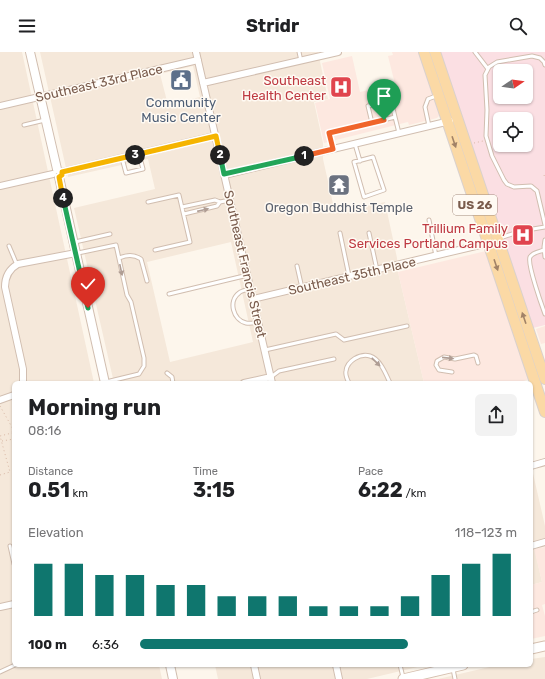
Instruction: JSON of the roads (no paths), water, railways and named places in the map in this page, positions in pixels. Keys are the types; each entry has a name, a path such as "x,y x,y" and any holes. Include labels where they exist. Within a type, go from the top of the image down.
{"main road":[{"name":"US 26","path":"424,52 438,96 466,145 498,239 540,354 545,379"},
{"name":"US 26","path":"435,52 452,121 488,243 522,342 532,381"},
{"path":"522,342 540,354"},
{"name":"US 26","path":"533,383 545,412"},
{"path":"533,383 545,386"},
{"path":"533,649 545,646"},
{"path":"403,679 431,676 447,667"}],"street":[{"path":"30,52 105,381"},
{"name":"Southeast Francis Street","path":"196,52 272,380"},
{"path":"203,84 301,61 326,53 338,52"},
{"name":"Southeast 33rd Place","path":"0,106 198,60"},
{"path":"224,174 452,121"},
{"path":"0,186 216,136"},
{"name":"Southeast 35th Place","path":"253,299 436,256 488,243 498,239"},
{"path":"23,381 23,369 3,290 7,275 9,271 17,265 76,253"},
{"path":"0,400 12,396"},
{"path":"533,465 545,462"},
{"path":"533,545 545,542"},
{"path":"0,608 12,605"},
{"path":"170,667 173,679"},
{"path":"254,667 257,679"},
{"path":"336,667 339,679"}],"lane":[{"path":"299,52 301,61"},
{"path":"475,52 488,69"},
{"path":"498,239 521,231 545,226 537,190 531,186 514,187 507,184 492,156 487,140 485,75 488,69 497,62 532,56 542,59 545,65"},
{"path":"430,127 425,107 428,99 438,96"},
{"path":"372,123 368,106 391,100 399,134"},
{"path":"333,149 329,133 395,117"},
{"path":"24,125 46,120"},
{"path":"355,144 360,161"},
{"path":"122,158 126,173 143,169 139,154"},
{"path":"373,158 384,190 364,196 354,162 360,161 373,158"},
{"path":"148,202 179,195 190,242 155,250"},
{"path":"182,207 215,200 220,202 230,200"},
{"path":"184,214 217,206 220,202"},
{"path":"429,220 436,256"},
{"path":"340,233 349,276"},
{"path":"369,233 377,270"},
{"path":"73,242 110,234"},
{"path":"545,240 545,257"},
{"path":"76,253 116,244 127,295 131,302 145,363 143,369 137,375 113,381"},
{"path":"9,246 17,265"},
{"path":"544,250 534,253 529,260 530,268 545,314"},
{"path":"118,258 128,255 136,256 141,259 147,281"},
{"path":"297,266 302,288"},
{"path":"168,294 248,275"},
{"path":"251,289 242,291 237,295 233,304 233,309 236,318 242,322 249,324 258,322"},
{"path":"265,350 336,334 344,340 407,326"},
{"path":"452,372 439,370 436,365 437,361 444,357 455,359 474,355 476,356 478,363"},
{"path":"348,381 346,377 347,366 350,362 362,356 369,356 379,363 389,381"},
{"path":"272,380 279,371 334,359"},
{"path":"168,373 173,381"},
{"path":"10,546 12,555"},
{"path":"533,611 537,610"},
{"path":"0,672 12,666"},
{"path":"400,667 403,679"},
{"path":"447,667 455,679"}],"place":[{"name":"Community Music Center","path":"181,80"},
{"name":"Southeast Health Center","path":"341,87"},
{"name":"Oregon Buddhist Temple","path":"339,185"},
{"name":"Trillium Family Services Portland Campus","path":"523,235"}]}
